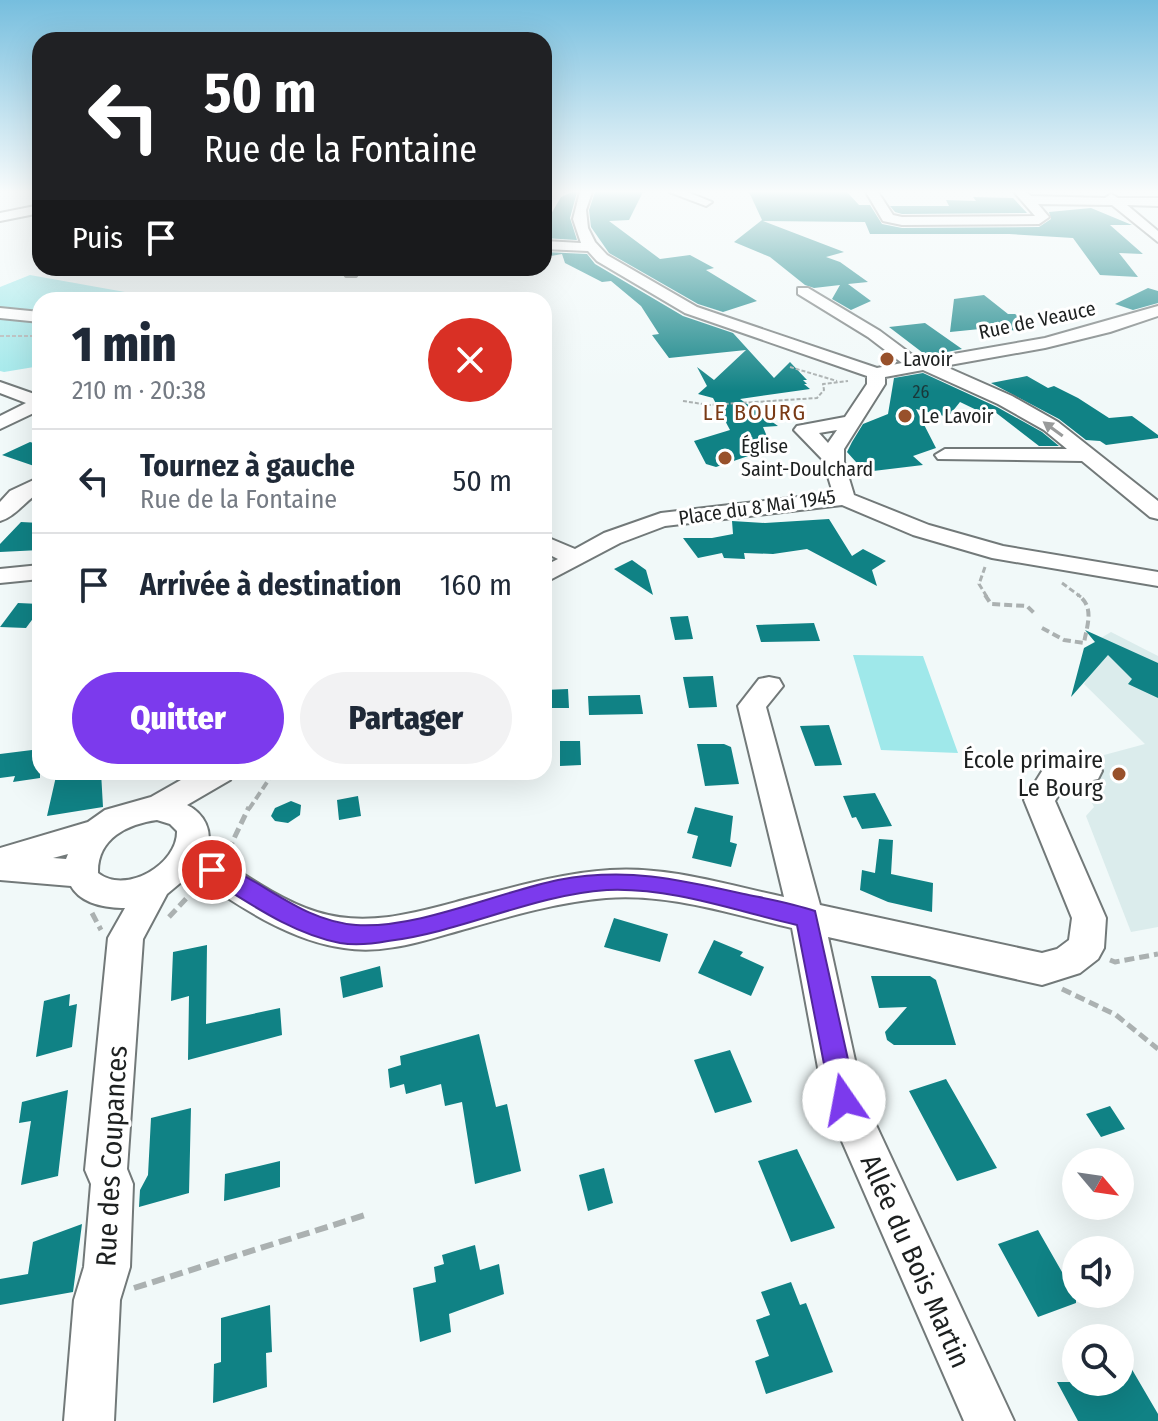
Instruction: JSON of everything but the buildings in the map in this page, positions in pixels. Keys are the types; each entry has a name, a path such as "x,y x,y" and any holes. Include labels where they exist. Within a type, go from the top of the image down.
{"street":[{"path":"603,258 691,310 876,378"},
{"path":"803,291 921,366 1005,400 1051,426 1158,512"},
{"name":"Rue de Veauce","path":"876,378 1104,329 1158,311"},
{"path":"0,313 32,316"},
{"name":"Place du 8 Mai 1945","path":"552,571 612,538 661,520 844,498 844,486 835,472 832,457 876,378"},
{"path":"0,387 32,396"},
{"path":"0,423 32,400"},
{"path":"783,433 850,422"},
{"path":"804,430 832,457"},
{"path":"945,455 1086,455"},
{"path":"0,514 18,496 32,488"},
{"path":"844,498 921,530 1000,557 1077,574 1158,581"},
{"path":"552,547 575,558"},
{"path":"0,576 32,573"},
{"name":"Allée du Bois Martin","path":"769,686 752,706 787,851 807,917 844,1100 989,1421"},
{"path":"189,856 298,920 350,934 386,934 556,890 607,881 658,884 1042,969 1067,962 1086,948 1089,918 1039,800 1055,776 1087,771"},
{"path":"0,861 98,832 126,814 157,808 205,780"},
{"path":"188,821 220,780"},
{"path":"0,869 31,868 90,882 124,895 154,887 180,868 189,856 193,831 180,814 157,808"},
{"path":"98,832 81,859 90,882 126,938"},
{"name":"Rue des Coupances","path":"89,1421 97,1300 107,1267 112,1184 106,1170 126,938 154,887"}],"path":[{"path":"0,336 32,336"},
{"path":"790,367 840,382"},
{"path":"683,401 709,405 817,398 824,390 823,384 876,378"},
{"path":"976,564 987,568 979,584 991,604 1027,606 1036,615"},
{"path":"1042,628 1064,640 1084,643 1090,612 1084,599 1071,587 1058,581"},
{"path":"1086,948 1115,962 1158,954"},
{"path":"1042,969 1062,989 1116,1015 1158,1049"},
{"path":"97,1300 365,1215"}],"shaded area":[{"path":"30,275 125,292 32,292 32,367 4,372 0,371 0,287"},
{"name":"École primaire Le Bourg","path":"1111,632 1158,656 1158,927 1131,932 1086,816 1094,807 1083,786 1078,762 1145,744 1084,684 1088,677 1084,648"},
{"path":"853,655 923,656 958,753 881,750"}],"place":[{"name":"Lavoir","path":"887,359"},
{"name":"Le Lavoir","path":"905,416"},
{"name":"Église Saint-Doulchard","path":"725,458"},
{"name":"École primaire Le Bourg","path":"1119,774"}],"district":[{"name":"LE BOURG","path":"755,412"}],"route":[{"path":"212,870 298,920 339,933 360,935 415,928 556,890 607,881 658,884 807,917 817,979 844,1100"}]}
